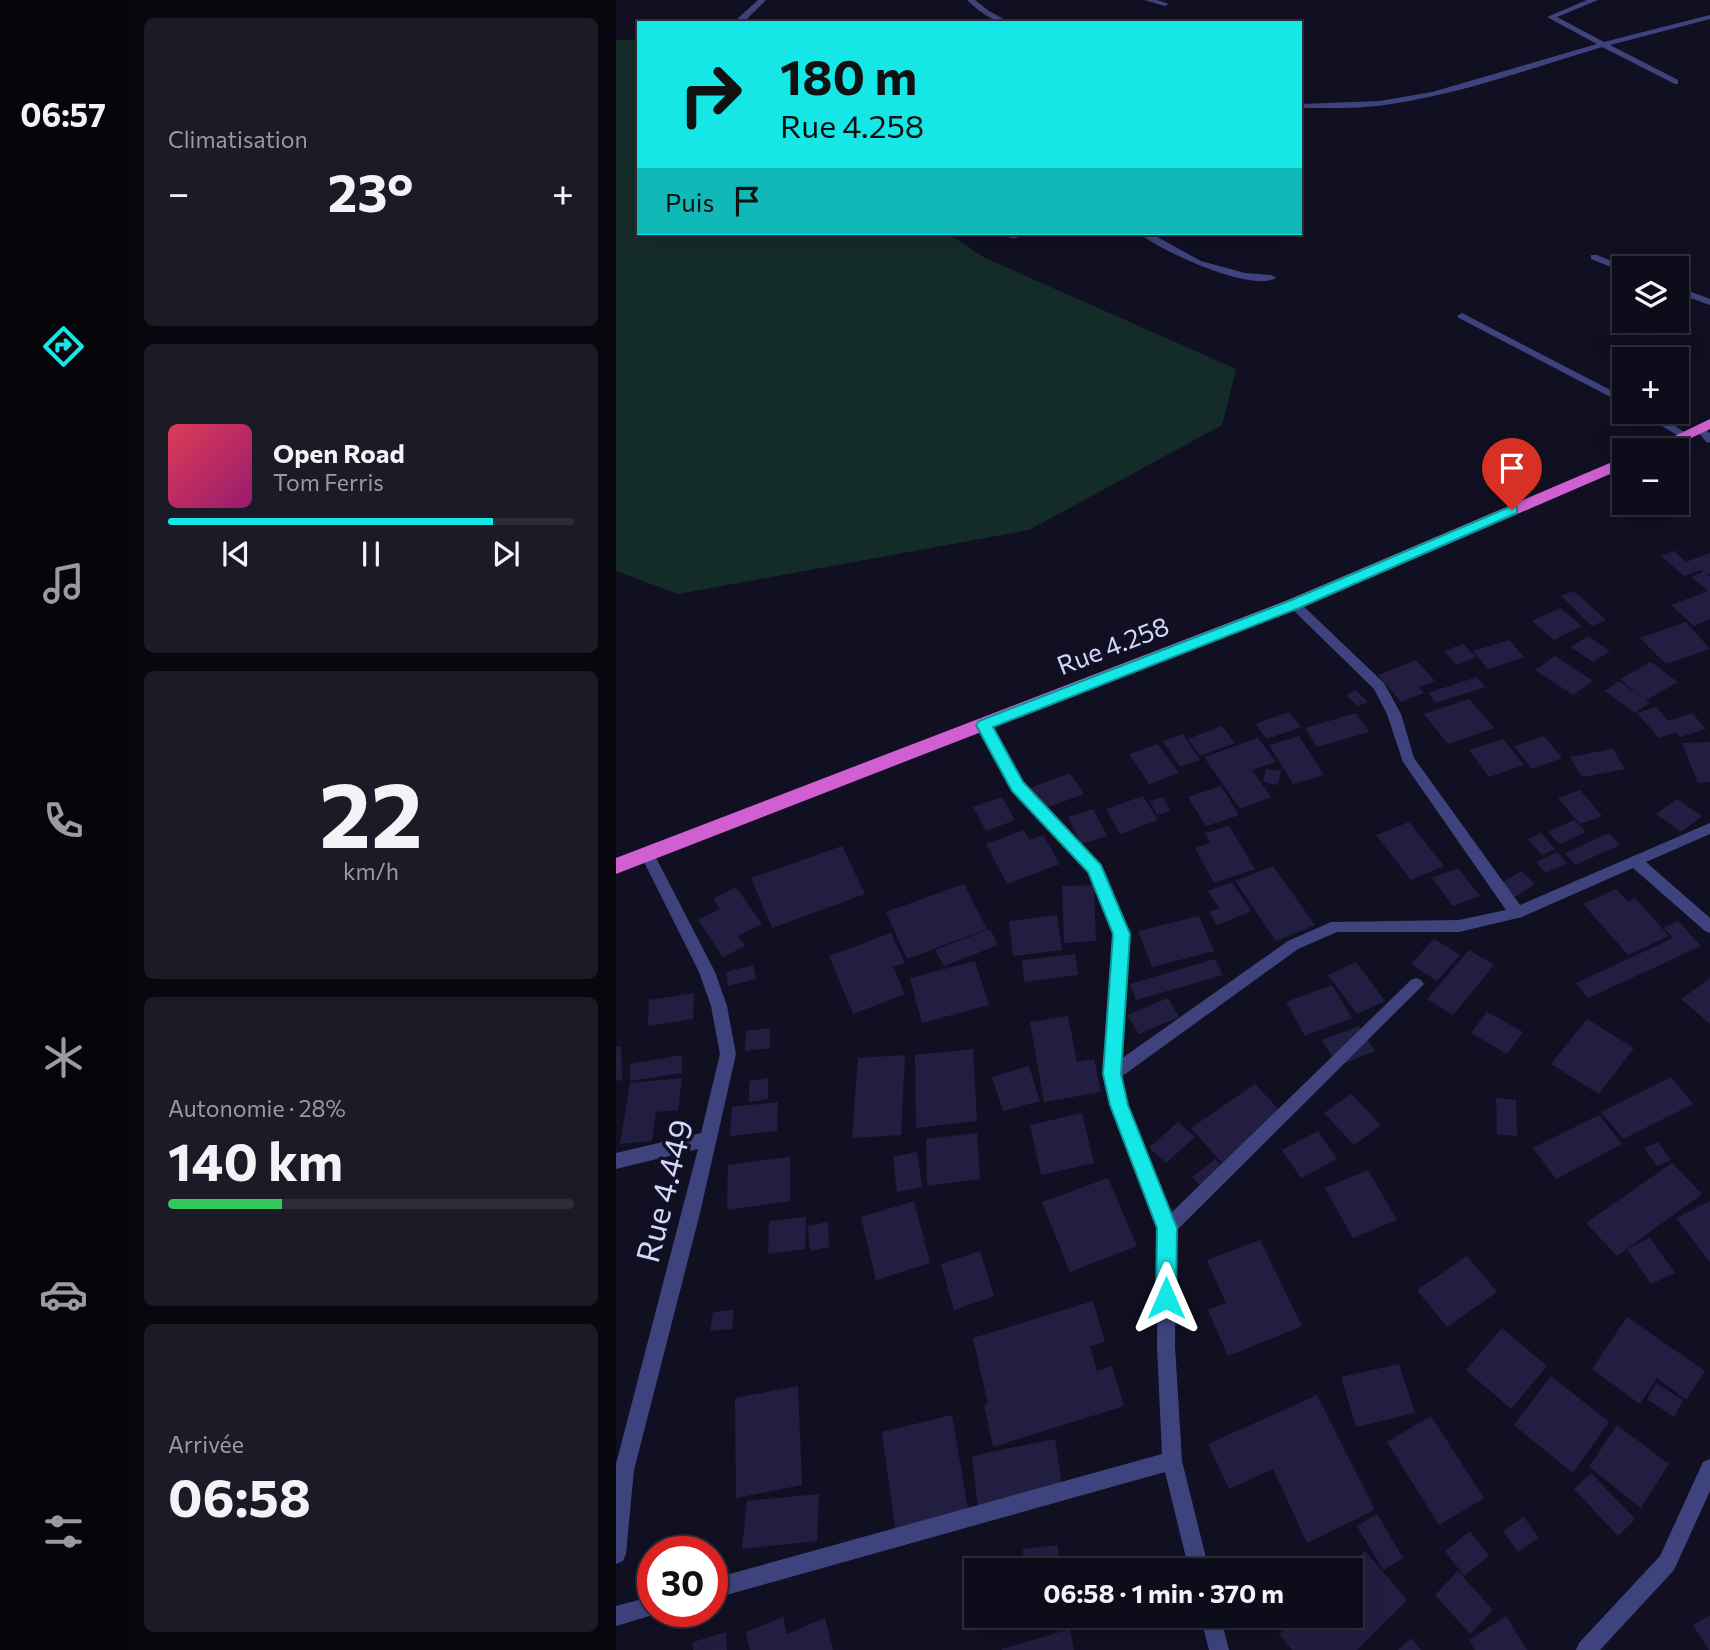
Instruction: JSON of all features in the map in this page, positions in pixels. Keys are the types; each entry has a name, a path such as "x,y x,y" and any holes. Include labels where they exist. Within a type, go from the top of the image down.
{"highway":[{"path":"1681,438 1707,430"},
{"name":"Rue 4.258","path":"616,866 1294,604 1612,467"}],"street":[{"path":"740,21 761,0"},
{"path":"971,0 986,13 1003,21"},
{"path":"1148,0 1165,4"},
{"path":"1594,0 1552,17 1602,46 1675,82"},
{"path":"1302,106 1390,102 1484,81 1710,17"},
{"path":"1148,235 1198,263 1244,276 1270,278"},
{"path":"1594,257 1612,264"},
{"path":"1689,294 1710,302"},
{"path":"1462,316 1612,395"},
{"path":"1665,424 1686,436"},
{"path":"1294,604 1379,686 1394,714 1408,759 1517,913"},
{"path":"984,725 1018,786 1095,869 1121,934 1112,1074 1119,1105 1167,1228 1166,1346 1172,1461 1196,1558"},
{"path":"1112,1074 1293,945 1336,926 1459,926 1517,913 1710,828"},
{"name":"Rue 4.449","path":"616,1554 620,1471 708,1139 727,1054 719,1006 707,972 647,854"},
{"path":"1636,862 1710,927"},
{"path":"1167,1228 1416,984"},
{"path":"616,1161 708,1139"},
{"path":"728,1585 1172,1461"},
{"path":"1586,1650 1667,1563 1710,1469"},
{"path":"616,1616 637,1610"},
{"path":"1213,1628 1219,1650"}],"green space":[{"path":"616,40 637,40 637,235 950,235 985,258 1236,369 1222,425 1029,530 678,594 616,571"}],"building":[{"path":"1674,551 1686,562 1710,553 1710,573 1706,575 1701,570 1684,576 1661,556"},
{"path":"1702,572 1710,576 1710,619 1694,626 1671,605 1708,591 1691,577"},
{"path":"1574,591 1606,620 1592,626 1561,596"},
{"path":"1560,608 1582,626 1554,640 1532,621"},
{"path":"1686,622 1710,649 1666,664 1640,638"},
{"path":"1588,636 1610,651 1593,662 1571,647"},
{"path":"1509,640 1524,657 1488,669 1473,651"},
{"path":"1463,644 1476,657 1457,665 1444,651"},
{"path":"1555,656 1593,681 1573,695 1535,670"},
{"path":"1416,660 1435,681 1419,687 1424,693 1401,702 1378,675"},
{"path":"1651,662 1678,682 1646,700 1650,703 1635,713 1605,691 1619,681 1642,697 1620,679"},
{"path":"1477,677 1485,687 1436,703 1428,693"},
{"path":"1356,690 1368,702 1358,706 1346,695"},
{"path":"1469,699 1494,728 1448,744 1424,714"},
{"path":"1656,707 1668,721 1692,713 1706,729 1680,737 1676,732 1659,738 1637,713"},
{"path":"1289,712 1301,727 1267,739 1255,724"},
{"path":"1356,713 1369,732 1317,747 1305,728"},
{"path":"1222,726 1235,743 1200,756 1188,739"},
{"path":"1183,734 1200,760 1180,767 1163,741"},
{"path":"1299,736 1324,775 1293,784 1269,745"},
{"path":"1544,736 1562,758 1532,769 1514,746"},
{"path":"1258,738 1276,762 1252,770 1271,797 1240,809 1204,757"},
{"path":"1503,739 1524,765 1489,777 1469,750"},
{"path":"1710,742 1710,782 1698,783 1682,743"},
{"path":"1158,744 1179,773 1149,784 1129,754"},
{"path":"1613,749 1625,769 1582,777 1570,757"},
{"path":"1266,769 1281,771 1278,785 1263,782"},
{"path":"1070,773 1084,794 1043,809 1030,788"},
{"path":"1221,786 1239,815 1206,826 1188,797"},
{"path":"1580,790 1602,816 1580,824 1558,798"},
{"path":"1143,796 1158,820 1120,834 1106,809"},
{"path":"1002,797 1015,820 986,831 973,807"},
{"path":"1163,797 1170,811 1157,815 1150,801"},
{"path":"1677,799 1702,816 1681,832 1656,814"},
{"path":"1093,809 1107,836 1081,844 1068,817"},
{"path":"1574,820 1586,832 1560,844 1548,832"},
{"path":"1409,822 1444,866 1411,880 1376,835"},
{"path":"1229,826 1255,869 1214,883 1195,848 1210,843 1205,833"},
{"path":"1024,830 1029,840 1043,835 1060,864 1007,884 986,844"},
{"path":"1541,833 1555,849 1542,855 1528,839"},
{"path":"1609,833 1620,845 1575,865 1565,853"},
{"path":"842,846 865,894 772,928 751,878"},
{"path":"1557,852 1567,863 1546,873 1536,862"},
{"path":"1273,866 1315,925 1276,941 1235,881"},
{"path":"1458,868 1480,896 1453,906 1432,878"},
{"path":"1521,871 1535,884 1515,897 1500,884"},
{"path":"1232,882 1251,911 1217,925 1209,912 1219,908 1208,891"},
{"path":"964,884 987,929 907,959 886,912"},
{"path":"1094,885 1096,941 1064,943 1062,886"},
{"path":"736,887 762,924 738,936 745,946 723,957 698,920 720,909 713,899"},
{"path":"1616,889 1628,902 1635,898 1669,936 1628,955 1583,904"},
{"path":"1057,915 1062,950 1013,956 1009,921"},
{"path":"1199,916 1214,951 1152,967 1138,931"},
{"path":"1678,921 1701,946 1588,998 1576,983 1673,938 1664,928"},
{"path":"990,929 998,945 944,966 935,950"},
{"path":"891,933 905,963 893,967 905,994 853,1014 829,956"},
{"path":"1434,939 1460,955 1437,981 1411,964"},
{"path":"1469,950 1494,965 1453,1015 1427,999"},
{"path":"1075,954 1078,975 1024,982 1022,960"},
{"path":"1215,959 1223,975 1136,1000 1130,984"},
{"path":"975,961 989,1005 922,1023 910,978"},
{"path":"1356,962 1385,1001 1357,1014 1328,975"},
{"path":"753,965 756,979 728,986 726,972"},
{"path":"1710,978 1710,1024 1681,999"},
{"path":"1332,985 1352,1018 1305,1036 1286,1002"},
{"path":"694,993 693,1019 648,1026 649,1000"},
{"path":"1168,998 1179,1017 1139,1034 1127,1015"},
{"path":"1487,1012 1523,1032 1507,1054 1471,1033"},
{"path":"1068,1016 1077,1062 1094,1059 1101,1092 1044,1102 1030,1022"},
{"path":"1587,1019 1634,1048 1599,1094 1551,1064"},
{"path":"1359,1026 1375,1051 1338,1066 1322,1040"},
{"path":"770,1028 770,1048 745,1051 746,1031"},
{"path":"621,1046 622,1080 616,1081 616,1047"},
{"path":"973,1049 977,1121 916,1128 915,1055"},
{"path":"682,1055 682,1073 630,1081 630,1064"},
{"path":"905,1055 901,1135 852,1138 858,1058"},
{"path":"1029,1066 1040,1101 1003,1111 992,1077"},
{"path":"1671,1077 1693,1104 1623,1139 1601,1112"},
{"path":"682,1078 678,1110 656,1112 652,1141 620,1144 630,1083"},
{"path":"768,1078 768,1099 749,1102 749,1081"},
{"path":"1255,1084 1286,1117 1222,1163 1191,1128"},
{"path":"1351,1094 1381,1125 1354,1145 1324,1113"},
{"path":"1496,1098 1516,1100 1517,1136 1497,1134"},
{"path":"778,1102 777,1131 730,1136 732,1107"},
{"path":"1082,1113 1094,1163 1041,1175 1030,1125"},
{"path":"1599,1115 1622,1144 1556,1179 1533,1148"},
{"path":"1178,1122 1195,1137 1166,1163 1149,1148"},
{"path":"1318,1131 1337,1159 1301,1178 1282,1150"},
{"path":"977,1133 980,1179 927,1186 926,1139"},
{"path":"1658,1142 1671,1160 1657,1166 1644,1148"},
{"path":"917,1152 922,1187 897,1192 893,1157"},
{"path":"790,1157 790,1201 727,1210 728,1165"},
{"path":"1215,1159 1226,1169 1202,1187 1192,1177"},
{"path":"1672,1163 1702,1194 1617,1256 1586,1223"},
{"path":"1368,1170 1397,1220 1353,1238 1325,1188"},
{"path":"1108,1178 1137,1246 1070,1272 1042,1202"},
{"path":"914,1201 930,1263 876,1280 861,1217"},
{"path":"1710,1201 1710,1262 1676,1218"},
{"path":"806,1217 805,1249 768,1254 769,1221"},
{"path":"828,1222 829,1247 810,1251 808,1226"},
{"path":"1650,1238 1675,1273 1651,1284 1627,1249"},
{"path":"1260,1240 1302,1326 1228,1356 1208,1310 1226,1303 1207,1260"},
{"path":"980,1251 994,1296 954,1310 941,1264"},
{"path":"1467,1256 1497,1292 1447,1327 1417,1290"},
{"path":"1093,1301 1105,1342 1090,1346 1097,1371 1112,1366 1124,1406 993,1447 984,1405 988,1404 973,1338"},
{"path":"734,1310 732,1329 710,1331 713,1312"},
{"path":"1627,1317 1705,1371 1686,1400 1657,1378 1640,1404 1592,1369"},
{"path":"1502,1328 1547,1366 1511,1409 1466,1370"},
{"path":"1399,1364 1415,1413 1356,1427 1341,1377"},
{"path":"1551,1376 1609,1422 1573,1473 1514,1425"},
{"path":"1656,1383 1683,1400 1674,1417 1647,1399"},
{"path":"798,1386 802,1485 736,1498 735,1398"},
{"path":"1317,1395 1375,1510 1307,1543 1273,1469 1229,1489 1208,1444"},
{"path":"952,1415 969,1515 896,1534 882,1432"},
{"path":"1431,1416 1484,1498 1439,1525 1387,1442"},
{"path":"1617,1425 1669,1464 1641,1508 1589,1467"},
{"path":"1055,1439 1064,1499 979,1516 972,1456"},
{"path":"1591,1473 1635,1519 1618,1536 1574,1489"},
{"path":"819,1494 817,1541 742,1549 747,1501"},
{"path":"1377,1514 1403,1558 1383,1570 1357,1526"},
{"path":"1524,1517 1539,1538 1518,1552 1503,1531"},
{"path":"1470,1531 1489,1556 1464,1576 1445,1551"},
{"path":"1058,1545 1059,1558 1023,1558 1023,1549"},
{"path":"1365,1551 1407,1600 1357,1650 1292,1650 1279,1634 1285,1628 1363,1628 1363,1558 1358,1558"},
{"path":"1458,1571 1493,1610 1470,1634 1435,1595"},
{"path":"1710,1615 1710,1650 1709,1650 1693,1625"},
{"path":"1506,1616 1527,1650 1475,1650 1469,1640"},
{"path":"783,1617 787,1634 825,1618 833,1650 750,1650 746,1632"},
{"path":"1070,1629 1074,1650 1002,1650 1002,1649"},
{"path":"726,1632 727,1650 693,1650 693,1642"},
{"path":"1411,1638 1421,1650 1398,1650"}],"route":[{"path":"1166,1298 1167,1228 1119,1105 1112,1074 1121,934 1095,869 1050,824 1018,786 984,725 1294,604 1512,510"}]}
